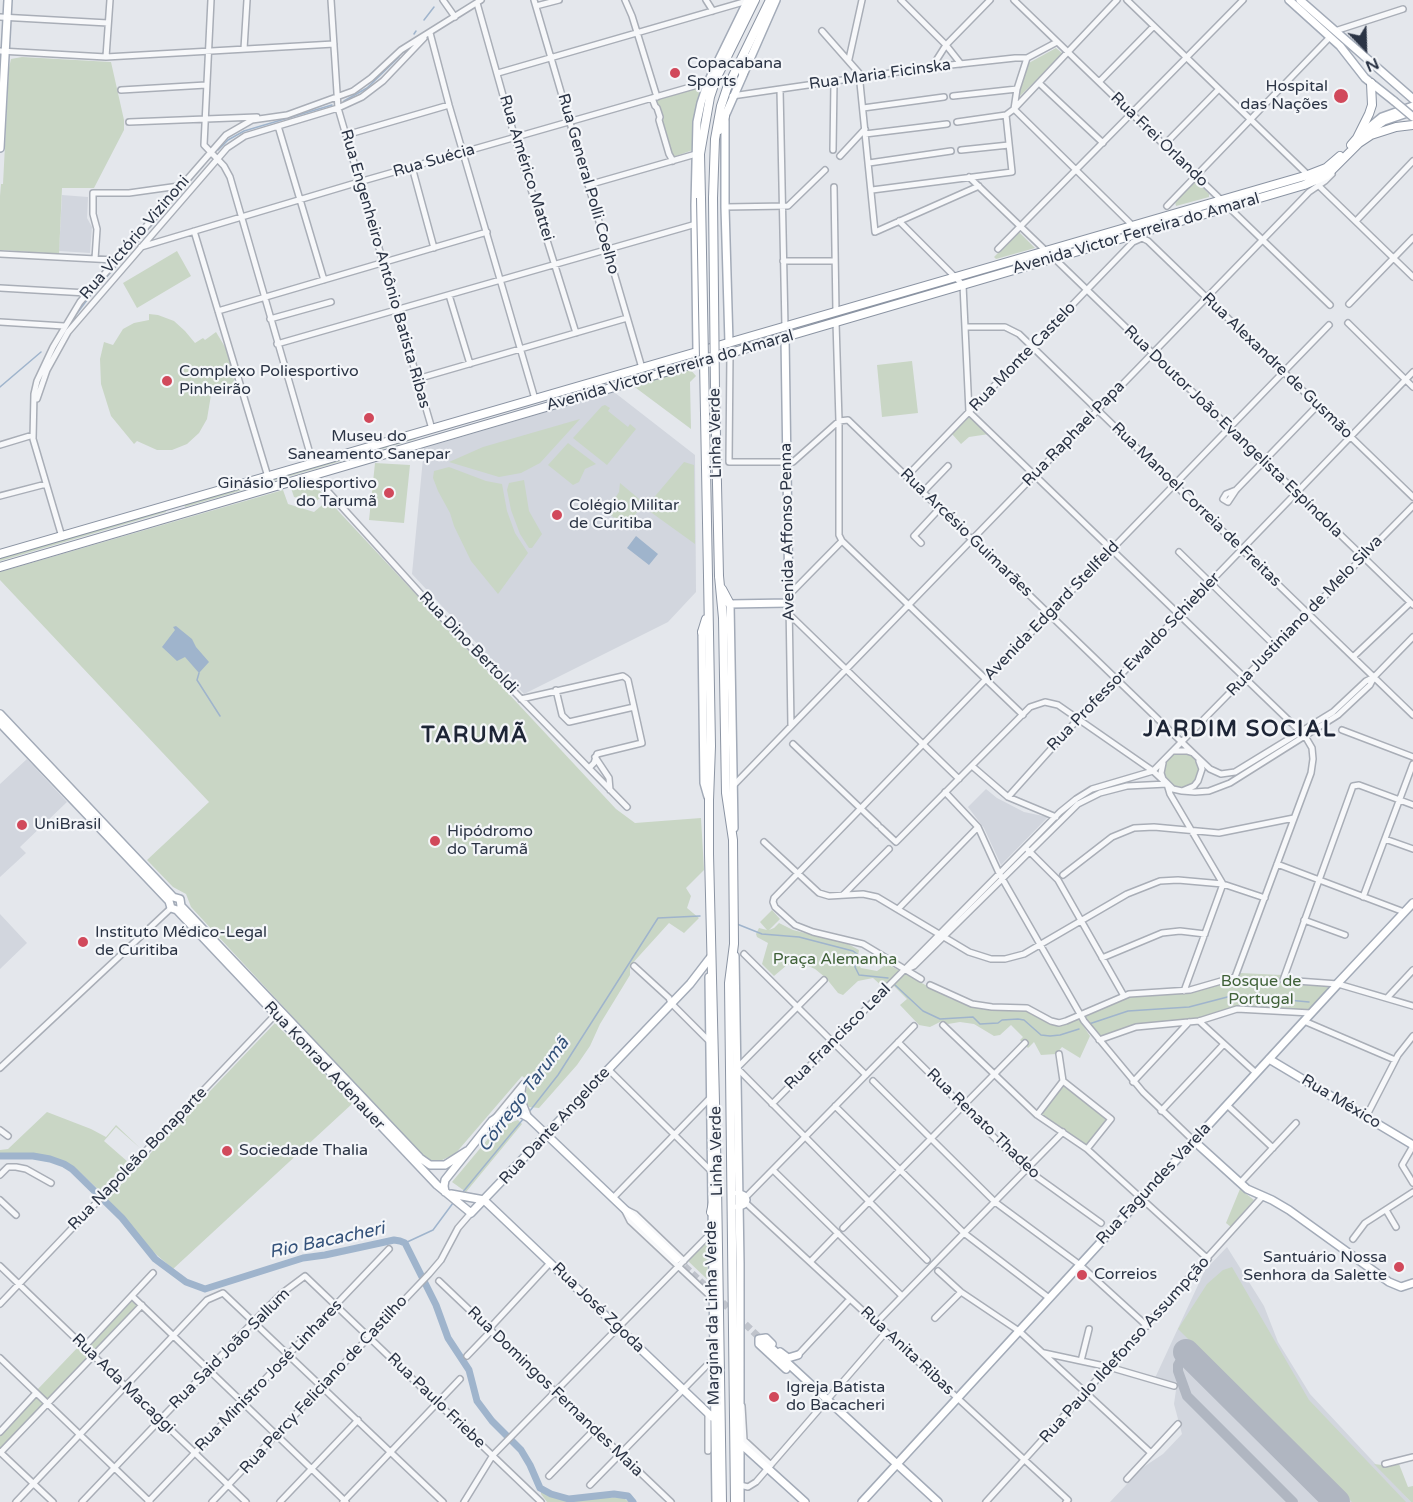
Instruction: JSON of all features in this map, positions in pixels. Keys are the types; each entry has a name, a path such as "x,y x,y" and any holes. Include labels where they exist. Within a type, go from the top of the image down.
{"highway":[{"name":"Linha Verde","path":"722,1502 700,154 713,89 750,0"},
{"name":"Linha Verde","path":"735,1502 729,989 734,944 734,840 726,793 724,637 720,581 715,392 713,198 715,139 724,96 770,0"},
{"path":"743,73 748,45"},
{"path":"1358,140 1371,110 1371,83"},
{"path":"715,139 725,116"},
{"path":"1358,140 1387,129 1413,125"},
{"name":"Rua Raphael Papa","path":"1333,167 1358,140"},
{"name":"Avenida Victor Ferreira do Amaral","path":"0,554 1333,167"},
{"name":"Avenida Victor Ferreira do Amaral","path":"0,567 1228,207 1307,188 1333,167"},
{"path":"466,419 465,426 470,429"},
{"path":"452,423 456,429 454,434"},
{"path":"182,502 180,508 185,513"},
{"path":"168,506 173,510 171,517"},
{"path":"720,581 730,604"},
{"path":"702,632 709,606"},
{"path":"711,1212 717,1185"},
{"path":"734,1285 740,1263"}],"main road":[{"path":"0,148 4,17 8,0"},
{"path":"697,352 696,154 699,112 708,82 750,0"},
{"path":"729,343 725,116 776,0"},
{"path":"1289,0 1364,58 1412,104"},
{"path":"1300,0 1333,34 1352,62 1371,83 1413,117"},
{"path":"1352,62 1362,65 1364,58"},
{"path":"1371,83 1376,77 1386,78"},
{"name":"Rua Raphael Papa","path":"1358,140 1378,119 1412,104"},
{"name":"Avenida Affonso Penna","path":"785,337 789,599"},
{"path":"730,604 789,599"},
{"name":"Linha Verde","path":"730,604 734,840"},
{"name":"Linha Verde","path":"702,632 704,783 709,800"},
{"name":"Rua Konrad Adenauer","path":"0,714 276,1014 471,1213"},
{"name":"Rua Konrad Adenauer","path":"0,723 420,1158 430,1165 445,1165 466,1151"},
{"name":"Rua Fagundes Varela","path":"862,1502 1413,903"},
{"name":"Marginal da Linha Verde","path":"734,944 740,1060 737,1068 740,1502"},
{"name":"Marginal da Linha Verde","path":"712,945 708,990 716,1502"},
{"name":"Rua Dante Angelote","path":"471,1213 690,984 710,958"},
{"path":"690,984 703,978 708,990"},
{"name":"Rua México","path":"1269,1059 1412,1145"},
{"path":"484,1200 453,1196 444,1186 445,1180 492,1121 508,1112 526,1114 680,1262"},
{"path":"1194,1141 1250,1191 1295,1214 1389,1282 1401,1287 1413,1283"},
{"path":"738,1193 745,1200 738,1207"},
{"name":"Rua José Zgoda","path":"484,1200 710,1415"},
{"path":"798,1355 788,1358 766,1338 759,1339 759,1344 797,1379 807,1383"},
{"path":"766,1343 938,1502"},
{"path":"798,1355 794,1363 807,1383"},
{"path":"742,1445 769,1466 805,1502"}],"street":[{"path":"106,57 110,0"},
{"path":"211,0 203,142 229,174 313,464"},
{"path":"244,49 247,0"},
{"name":"Rua Engenheiro Antônio Batista Ribas","path":"331,0 338,108 432,429"},
{"path":"443,0 455,17"},
{"path":"535,3 559,0"},
{"path":"625,0 637,33 654,97 654,106 657,108 669,154 673,161"},
{"path":"706,0 713,11"},
{"path":"498,73 750,0"},
{"path":"849,59 862,0"},
{"path":"901,0 946,45 961,64"},
{"path":"932,67 946,45 990,0"},
{"name":"Rua Frei Orlando","path":"1014,0 1330,305"},
{"path":"957,122 1006,116 1117,0"},
{"path":"1127,0 1308,175"},
{"path":"998,249 1243,0"},
{"path":"230,118 235,128 252,120 279,116 337,98 365,83 401,50 479,1"},
{"name":"Rua Américo Mattei","path":"479,1 515,138 576,333"},
{"name":"Rua General Polli Coelho","path":"535,3 642,368"},
{"path":"1167,206 1333,34 1403,9"},
{"path":"4,17 108,23"},
{"path":"1099,82 1154,26"},
{"path":"822,31 858,70 875,232 979,186"},
{"path":"430,33 462,153 535,399"},
{"name":"Rua Victório Vizinoni","path":"33,412 42,380 73,326 217,159 240,138 338,108 362,97 376,87 430,33"},
{"path":"1014,109 1017,89 1027,58 1057,42"},
{"path":"3,51 106,57 334,44"},
{"name":"Rua Maria Ficinska","path":"732,96 932,67 1027,58"},
{"name":"Rua Suécia","path":"141,248 359,182 708,82"},
{"path":"833,150 834,82"},
{"path":"1040,82 1102,143"},
{"path":"121,90 206,85"},
{"path":"780,89 784,327"},
{"path":"953,96 1017,89"},
{"path":"1164,145 1219,89"},
{"path":"863,108 944,96"},
{"path":"346,135 449,105"},
{"path":"1014,109 1133,226"},
{"path":"129,122 279,116"},
{"path":"872,190 1012,172 1006,116"},
{"path":"840,156 865,132 947,124"},
{"path":"278,126 324,280"},
{"name":"Rua Victório Vizinoni","path":"33,412 37,381 64,326 87,293 221,138 235,128"},
{"path":"961,150 1009,146"},
{"path":"869,163 951,151"},
{"path":"588,185 696,154"},
{"path":"1356,221 1413,161"},
{"path":"412,167 434,248"},
{"name":"Rua Raphael Papa","path":"733,786 1262,240 1307,188 1318,185 1328,178 1333,167"},
{"path":"725,207 782,207 792,203 825,170"},
{"path":"969,177 1046,251"},
{"path":"1318,185 1413,277"},
{"path":"95,259 96,227 93,214 93,193 129,194 179,186"},
{"path":"834,187 836,312"},
{"path":"162,188 169,197"},
{"path":"899,221 963,285 969,412 1303,734 1313,753 1313,767 1235,978 1184,991 1141,992 1124,996 1066,1022 1055,1022 1027,1008 972,1004 930,985"},
{"path":"277,344 696,224"},
{"path":"194,231 267,477"},
{"path":"218,311 487,232"},
{"path":"152,234 155,240 160,241"},
{"name":"Rua Monte Castelo","path":"907,476 1139,238"},
{"name":"Rua Alexandre de Gusmão","path":"1139,238 1148,241 1413,497"},
{"path":"1349,304 1413,238"},
{"path":"0,254 115,260"},
{"name":"Rua Doutor João Evangelista Espíndola","path":"1054,258 1412,604"},
{"path":"95,259 107,269"},
{"path":"783,261 834,261"},
{"path":"0,288 87,293"},
{"path":"449,295 470,364"},
{"path":"270,319 332,302"},
{"path":"417,380 627,318"},
{"path":"0,322 64,326"},
{"path":"836,322 839,421 838,535 1023,715"},
{"path":"1348,323 1413,387"},
{"name":"Avenida Edgard Stellfeld","path":"905,970 859,943 795,925 773,904 775,896 1329,325"},
{"name":"Rua Manoel Correia de Freitas","path":"965,327 1011,328 1032,346 1413,715"},
{"name":"Linha Verde","path":"729,353 729,462 786,462"},
{"name":"Rua Professor Ewaldo Schiebler","path":"1008,797 1116,679 1413,372"},
{"path":"1236,489 1318,405"},
{"path":"33,412 33,435 62,537"},
{"name":"Rua Arcésio Guimarães","path":"839,421 845,419 850,422 1195,755 1217,773 1232,774 1303,734"},
{"path":"786,462 793,462 839,421"},
{"path":"0,445 33,435"},
{"path":"923,492 948,466"},
{"name":"Rua Dino Bertoldi","path":"313,475 449,626 627,807"},
{"path":"0,496 46,484"},
{"name":"Rua Justiniano de Melo Silva","path":"1173,752 1413,506"},
{"path":"921,543 914,536 940,508"},
{"path":"789,599 842,541"},
{"path":"1179,552 1271,642"},
{"name":"Avenida Affonso Penna","path":"789,599 791,726"},
{"path":"1353,657 1412,604"},
{"path":"789,614 959,779"},
{"path":"793,744 896,842 1033,705 1045,702 1058,705 1153,771 1167,784 1180,790 1203,792 1225,786 1303,734 1349,707 1413,637"},
{"path":"521,699 623,676 628,680 642,743 595,757"},
{"path":"556,690 562,715 568,722 634,707"},
{"path":"1342,730 1413,757"},
{"path":"1058,818 1076,799 1092,789 1153,771 1173,752 1180,750 1195,755 1202,769 1201,776 1194,786 1180,790 1175,801"},
{"path":"589,768 594,763 595,757"},
{"path":"595,757 609,778 610,790"},
{"path":"1163,761 1161,773 1223,884"},
{"path":"1363,897 1413,764"},
{"path":"972,766 1008,797 1058,818"},
{"path":"732,771 735,775 744,774"},
{"path":"1058,818 1082,801 1104,791 1133,785 1167,784"},
{"path":"1413,805 1359,784 1355,785 1283,980 1338,984 1413,1006"},
{"path":"945,792 978,827 1000,876 1080,1015 1133,1082 1194,1141"},
{"name":"Rua Francisco Leal","path":"772,1104 905,970 914,966 941,935 1058,818"},
{"path":"1063,875 1112,837 1128,830 1147,827 1226,832 1294,818"},
{"path":"898,909 978,827"},
{"path":"1385,839 1413,849"},
{"path":"764,842 819,893 829,896 873,895 974,954 991,959 1019,956 1126,894 1152,883 1178,880 1223,884 1264,898"},
{"path":"843,895 889,849"},
{"path":"1027,849 1056,877 1124,996"},
{"path":"1277,864 1404,912"},
{"path":"1184,991 1223,884"},
{"path":"0,1068 174,904"},
{"path":"1304,920 1345,935"},
{"path":"1102,958 1162,933 1180,931 1205,934"},
{"path":"744,954 866,1075"},
{"path":"634,966 669,998 671,1004 709,1041"},
{"path":"905,970 921,979"},
{"path":"1387,998 1413,970"},
{"path":"740,1060 824,980"},
{"path":"1099,1040 1136,1027 1198,1021 1239,1009 1311,1014"},
{"name":"Rua Napoleão Bonaparte","path":"0,1304 276,1014"},
{"path":"1198,1021 1256,1073"},
{"path":"1304,1021 1395,1060"},
{"path":"1133,1082 1189,1022"},
{"path":"943,1025 1036,1114 1087,1149 1208,1259"},
{"path":"745,1200 914,1026"},
{"path":"1366,1117 1395,1060 1413,1036"},
{"name":"Rua Renato Thadeo","path":"898,1042 1026,1169 1101,1223"},
{"path":"843,1228 1025,1043"},
{"path":"1161,1111 1224,1044"},
{"path":"1059,1054 1063,1081 1111,1119 1087,1149"},
{"path":"737,1068 927,1260"},
{"path":"608,1069 711,1171"},
{"path":"737,1081 742,1079 748,1081"},
{"path":"873,1081 995,1202 1080,1265 1147,1326"},
{"path":"1036,1114 1063,1081"},
{"path":"492,1121 523,1084 521,1098 526,1114"},
{"path":"613,1198 710,1098"},
{"path":"1227,1105 1273,1148"},
{"path":"836,1106 964,1233 1049,1298"},
{"path":"1240,1183 1296,1124"},
{"path":"0,1130 8,1136"},
{"path":"876,1323 1063,1132"},
{"path":"1413,1135 1412,1145 1402,1165 1413,1183"},
{"path":"0,1175 8,1167 25,1168 51,1183"},
{"path":"773,1170 902,1296"},
{"path":"1353,1239 1365,1223 1413,1192"},
{"name":"Rua Paulo Ildefonso Assumpção","path":"986,1502 1263,1196"},
{"path":"0,1200 16,1215"},
{"name":"Rua Anita Ribas","path":"745,1200 1067,1501"},
{"path":"1386,1210 1396,1227"},
{"name":"Rua Dante Angelote","path":"429,1274 444,1255 458,1228 471,1213"},
{"path":"464,1502 493,1455 680,1262 712,1232"},
{"path":"810,1262 838,1233"},
{"name":"Rua Ministro José Linhares","path":"149,1502 389,1249"},
{"path":"680,1262 709,1295"},
{"path":"467,1356 550,1263"},
{"name":"Rua Ada Macaggi","path":"0,1266 246,1502"},
{"path":"938,1271 961,1292 1019,1331 1151,1453"},
{"path":"84,1347 153,1273"},
{"name":"Rua Percy Feliciano de Castilho","path":"214,1502 429,1274"},
{"name":"Rua Paulo Friebe","path":"305,1276 541,1502"},
{"name":"Rua Said João Sallum","path":"82,1502 254,1321 281,1294 305,1276"},
{"name":"Rua Domingos Fernandes Maia","path":"439,1281 671,1502"},
{"path":"935,1318 961,1292"},
{"path":"16,1502 207,1300 225,1293 443,1502"},
{"path":"132,1296 344,1501 460,1379"},
{"path":"798,1355 850,1299"},
{"path":"53,1502 0,1452 141,1305"},
{"path":"1081,1361 1089,1329"},
{"path":"740,1485 745,1487 753,1484 886,1332"},
{"path":"1043,1352 1109,1367 1174,1386"},
{"path":"0,1358 149,1502"},
{"path":"590,1485 714,1358"},
{"path":"701,1372 714,1373"},
{"path":"0,1432 36,1394"},
{"path":"739,1396 744,1413 744,1440 769,1466"},
{"path":"708,1451 710,1415"},
{"path":"280,1502 358,1420"},
{"path":"1127,1479 1178,1424"},
{"path":"549,1476 594,1430"},
{"path":"1385,1464 1413,1457"}],"shaded area":[{"path":"62,195 88,197 87,218 92,227 90,253 59,251"},
{"name":"Colégio Militar de Curitiba","path":"614,392 695,455 696,592 668,622 524,694 412,574 424,448"},
{"name":"UniBrasil","path":"27,759 67,802 20,847 26,853 0,877 0,784"},
{"path":"986,789 997,798 1024,812 1048,817 1001,865 984,828 968,807"},
{"path":"0,914 27,943 0,969"},
{"path":"1227,1247 1264,1306 1278,1342 1310,1394 1411,1502 1110,1502 1142,1468 1163,1454 1182,1434 1174,1404 1177,1383 1155,1378 1205,1270"}],"green space":[{"path":"1056,48 1063,54 1016,98 1027,64"},
{"path":"22,57 111,62 124,120 124,130 94,188 62,188 59,254 3,250 0,252 0,196 1,184 3,184 9,68 11,59"},
{"path":"696,88 700,93 693,127 693,150 673,157 655,99"},
{"path":"1196,181 1209,194 1209,197 1176,206 1175,202"},
{"path":"1019,232 1035,248 996,259 994,257"},
{"path":"177,251 191,276 137,308 123,283"},
{"name":"Complexo Poliesportivo Pinheirão","path":"149,314 174,321 195,343 203,338 205,340 216,332 228,352 234,372 234,394 211,395 207,419 199,433 187,444 172,450 157,450 137,441 134,444 111,416 101,384 100,359 104,342 113,345 123,329 134,323 149,320"},
{"path":"912,361 918,413 882,417 877,365"},
{"path":"689,368 696,376 690,382 691,429 632,385"},
{"path":"605,405 610,408 608,411 628,427 630,424 636,429 607,465 573,438"},
{"path":"970,416 989,434 969,437 961,444 952,434"},
{"path":"580,419 540,463 521,473 499,477 449,462 483,447"},
{"path":"415,437 416,439 185,507 184,504"},
{"path":"568,443 596,464 585,469 579,482 573,485 548,465"},
{"path":"684,462 694,465 695,544 645,508"},
{"name":"Ginásio Poliesportivo do Tarumã","path":"375,463 410,465 404,523 369,520"},
{"path":"449,467 486,481 502,484 507,511 515,533 528,553 498,594 471,561 438,491 433,478 434,471"},
{"path":"310,480 324,495 315,502 294,497 290,485"},
{"path":"524,480 529,511 542,534 532,548 529,548 520,534 511,510 507,490 509,483"},
{"path":"620,483 644,503 626,527 607,512 609,504 619,492"},
{"name":"Hipódromo do Tarumã","path":"283,490 288,504 314,512 328,500 616,809 635,823 701,818 704,870 686,888 691,896 687,908 699,918 684,933 669,923 630,966 630,975 600,1024 590,1046 577,1065 539,1108 529,1107 526,1101 526,1090 530,1082 522,1076 455,1154 440,1161 431,1161 418,1152 191,907 186,894 173,887 147,860 209,802 0,580 0,572"},
{"path":"165,508 166,512 0,561 0,557"},
{"path":"1181,752 1194,757 1199,770 1194,783 1181,788 1168,783 1163,770 1168,757"},
{"name":"Praça Alemanha","path":"772,910 780,919 769,930 779,923 793,930 848,944 859,950 857,963 861,968 877,971 887,964 951,999 973,1006 1020,1009 1032,1012 1053,1024 1078,1018 1090,1036 1080,1058 1062,1047 1056,1054 1041,1055 1034,1042 1028,1048 1020,1040 1023,1037 1011,1025 1000,1035 994,1036 974,1024 960,1022 948,1024 942,1021 930,1027 919,1025 900,1005 907,999 890,982 884,988 873,978 858,981 843,995 838,993 815,969 806,965 787,965 774,976 762,964 768,943 756,934 759,928 767,930 760,922"},
{"name":"Bosque de Portugal","path":"1240,973 1282,975 1282,982 1285,983 1330,987 1308,1010 1238,1007 1196,1019 1133,1025 1099,1038 1083,1015 1125,997 1195,992 1237,980"},
{"name":"Sociedade Thalia","path":"275,1023 353,1103 173,1269 143,1243 131,1225 107,1199"},
{"path":"1063,1084 1108,1119 1087,1145 1040,1113"},
{"path":"47,1112 106,1137 116,1125 140,1148 116,1127 104,1141 128,1162 101,1192 74,1167 37,1155 0,1155 0,1150 8,1149"},
{"path":"518,1120 522,1124 466,1192 452,1182 498,1127"},
{"path":"1240,1189 1254,1200 1231,1227 1226,1223"},
{"path":"707,1242 708,1280 688,1261"},
{"path":"1232,1267 1309,1400 1406,1502 1352,1502 1178,1329 1207,1284 1223,1270"},
{"path":"131,1299 138,1305 94,1352 87,1346"},
{"path":"80,1345 90,1355 47,1400 37,1390"},
{"path":"36,1397 44,1404 0,1449 0,1435"},
{"path":"1374,1464 1390,1466 1399,1464 1408,1487 1413,1486 1413,1502 1411,1502"},
{"path":"541,1489 551,1495 569,1500 622,1497 629,1502 547,1502 541,1494"}],"water":[{"path":"636,536 658,554 649,565 627,548"},
{"path":"176,626 192,639 209,662 199,673 185,657 177,661 162,647 175,630 173,627"}],"waterway":[{"path":"424,20 434,7"},
{"path":"344,101 367,88 399,57"},
{"path":"218,150 228,140 244,131 332,105"},
{"path":"72,320 90,296 203,166"},
{"path":"0,387 41,352"},
{"path":"199,673 197,680 220,716"},
{"name":"Córrego Tarumã","path":"529,1112 558,1075 658,918 700,916"},
{"name":"Córrego Tarumã","path":"737,924 762,934 799,937 853,951 857,954 855,967 859,975 888,978"},
{"name":"Córrego Tarumã","path":"895,985 923,1011 940,1019 973,1017 980,1024 1018,1019 1024,1020 1041,1035 1050,1036 1079,1029"},
{"name":"Córrego Tarumã","path":"1089,1024 1128,1011 1189,1007 1235,995 1309,1002"},
{"name":"Córrego Tarumã","path":"462,1193 524,1118"},
{"name":"Rio Bacacheri","path":"0,1156 33,1156 50,1159 72,1169 122,1218 155,1259 186,1282 205,1289 303,1258 394,1240 405,1243 436,1305 448,1338 469,1370 477,1401 492,1421 521,1450 540,1488 569,1499 614,1494 628,1496 633,1502"},
{"name":"Córrego Tarumã","path":"405,1243 433,1230 453,1203"}],"taxiway":[{"path":"1186,1352 1178,1365 1178,1371 1187,1396 1293,1502"}],"runway":[{"path":"1186,1352 1337,1502"}],"tunnel":[{"path":"677,1259 764,1342"}],"place":[{"name":"Copacabana Sports","path":"675,73"},
{"name":"Hospital das Nações","path":"1341,96"},
{"name":"Complexo Poliesportivo Pinheirão","path":"167,381"},
{"name":"Museu do Saneamento Sanepar","path":"369,418"},
{"name":"Ginásio Poliesportivo do Tarumã","path":"389,493"},
{"name":"Colégio Militar de Curitiba","path":"557,515"},
{"name":"UniBrasil","path":"22,825"},
{"name":"Hipódromo do Tarumã","path":"435,841"},
{"name":"Instituto Médico-Legal de Curitiba","path":"83,942"},
{"name":"Sociedade Thalia","path":"227,1151"},
{"name":"Santuário Nossa Senhora da Salette","path":"1399,1267"},
{"name":"Correios","path":"1082,1275"},
{"name":"Igreja Batista do Bacacheri","path":"774,1397"}],"district":[{"name":"JARDIM SOCIAL","path":"1240,730"},
{"name":"TARUMÃ","path":"475,736"}]}
